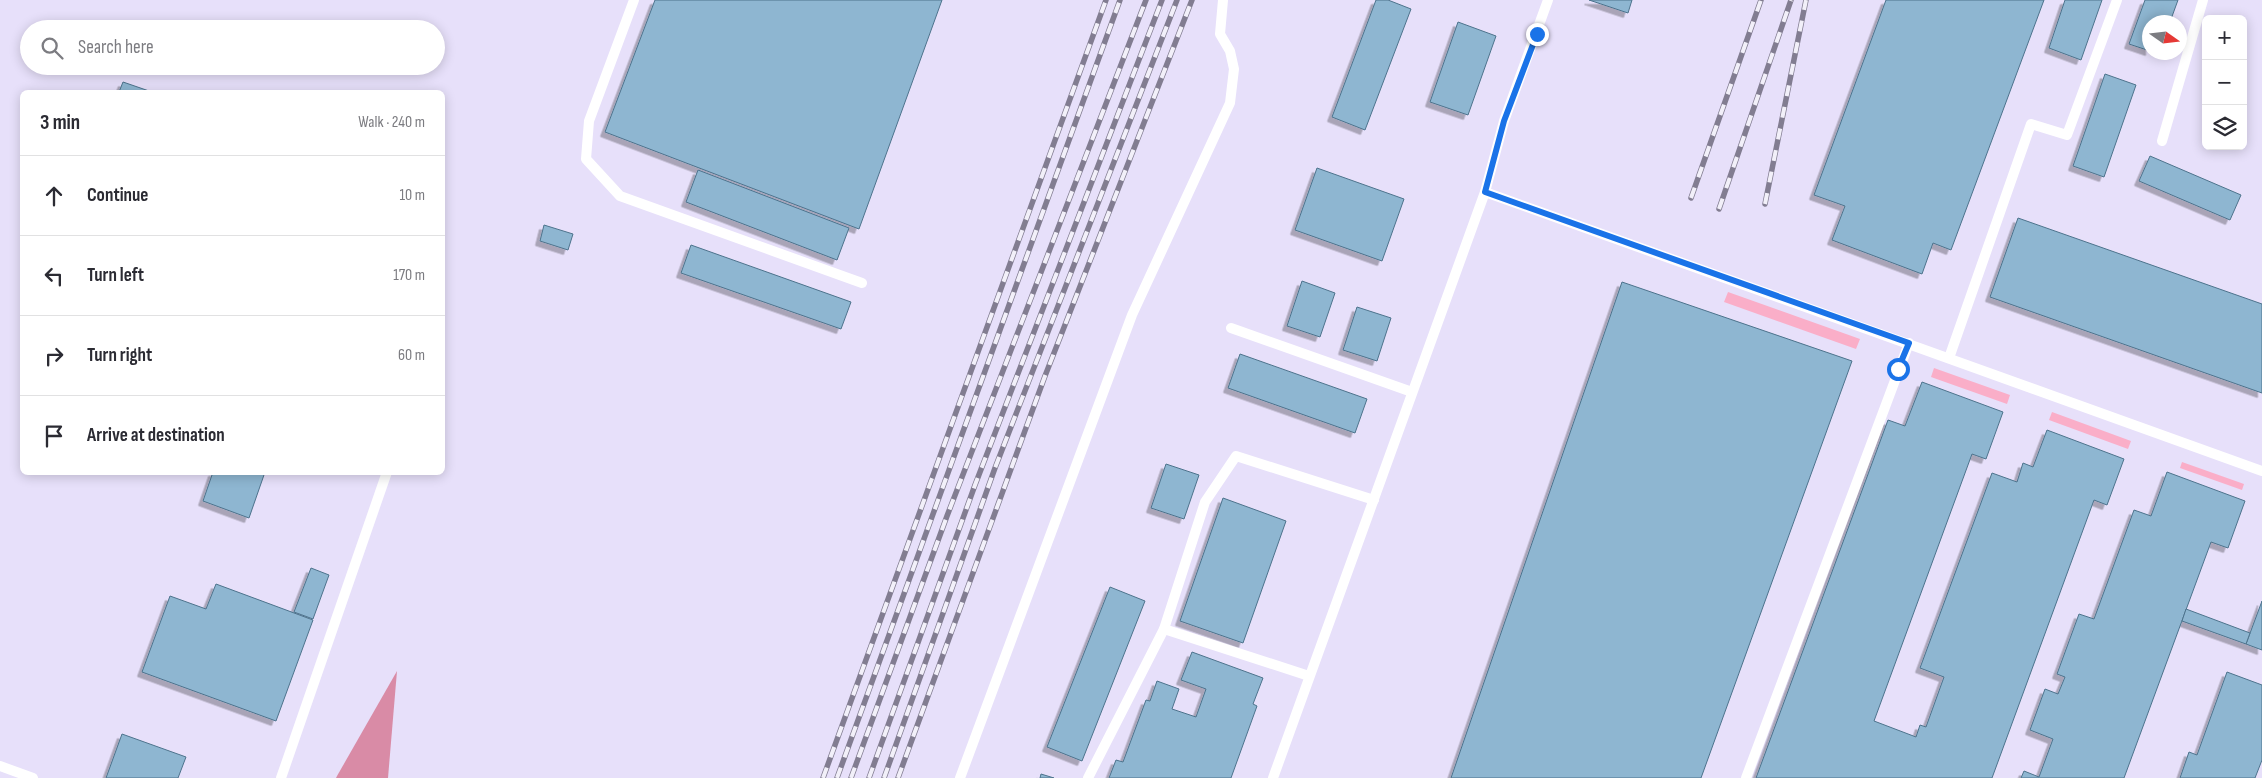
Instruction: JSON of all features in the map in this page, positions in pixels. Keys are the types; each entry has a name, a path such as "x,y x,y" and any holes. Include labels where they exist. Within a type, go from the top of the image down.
{"lane":[{"path":"634,0 589,121 586,159 620,196 862,283"},
{"path":"960,778 1132,315 1230,103 1234,69 1230,51 1220,34 1223,0"},
{"path":"1273,778 1485,192 1504,121 1548,0"},
{"path":"1950,358 2031,124 2067,135 2117,0"},
{"path":"2162,141 2203,0"},
{"path":"1485,192 2262,471"},
{"path":"1231,328 1412,392"},
{"path":"1746,778 1868,446 1909,343"},
{"path":"1088,778 1164,629 1205,502 1236,456 1374,500"},
{"path":"281,778 386,475"},
{"path":"1164,629 1309,676"},
{"path":"0,766 33,778"}],"shaded area":[{"path":"1728,292 1860,339 1856,349 1724,302"},
{"path":"1934,368 2010,395 2007,404 1931,377"},
{"path":"2052,412 2131,441 2128,449 2049,420"},
{"path":"2182,462 2244,484 2242,490 2180,468"},
{"path":"397,671 388,778 336,778 337,776"}],"building":[{"path":"655,0 942,0 859,229 605,132"},
{"path":"1376,0 1388,0 1411,9 1365,130 1332,117"},
{"path":"1589,0 1632,0 1628,13"},
{"path":"1886,0 2044,0 1951,250 1933,243 1922,274 1832,240 1845,206 1814,195"},
{"path":"2065,0 2102,0 2081,60 2049,48"},
{"path":"2145,0 2178,0 2173,15 2142,15 2142,48 2129,44"},
{"path":"1458,22 1496,36 1468,115 1430,102"},
{"path":"2105,74 2136,85 2104,177 2073,166"},
{"path":"123,82 146,90 120,90"},
{"path":"2150,156 2241,195 2230,220 2139,181"},
{"path":"1317,168 1404,199 1382,261 1295,230"},
{"path":"698,170 849,228 837,260 686,202"},
{"path":"2018,218 2262,304 2262,393 1990,297"},
{"path":"544,225 573,234 568,250 540,241"},
{"path":"691,245 851,302 841,329 681,273"},
{"path":"1302,281 1335,293 1320,337 1287,326"},
{"path":"1622,282 1852,361 1701,778 1451,778"},
{"path":"1357,307 1391,318 1377,361 1343,350"},
{"path":"1240,354 1367,399 1355,433 1228,388"},
{"path":"1922,382 2003,412 1986,459 1972,454 1874,721 1916,737 1920,725 1926,727 1944,677 1920,668 1992,473 2017,482 2023,463 2033,467 2047,430 2124,459 2107,505 2094,500 1992,778 1756,778 1888,420 1905,426"},
{"path":"1166,464 1199,475 1184,519 1151,508"},
{"path":"2167,472 2245,501 2228,548 2211,542 2124,778 2021,778 2024,771 2039,777 2053,739 2030,730 2045,689 2058,694 2065,677 2057,674 2079,614 2094,619 2134,510 2151,516"},
{"path":"212,475 264,475 249,518 203,501"},
{"path":"1223,498 1286,521 1243,643 1180,621"},
{"path":"311,568 329,575 313,619 294,612"},
{"path":"216,584 313,620 276,721 142,672 170,596 206,609"},
{"path":"1110,587 1145,601 1082,761 1047,747"},
{"path":"2262,601 2262,650 2246,644"},
{"path":"2186,609 2250,633 2246,644 2182,621"},
{"path":"1192,652 1263,678 1253,704 1257,706 1231,778 1109,778 1116,760 1123,762 1146,700 1150,701 1157,681 1179,689 1172,709 1196,717 1206,689 1181,680"},
{"path":"2227,672 2262,685 2262,760 2255,778 2180,778 2189,752 2197,755"},
{"path":"122,734 186,757 178,778 106,778"},
{"path":"1041,774 1054,778 1040,778"}],"railway":[{"path":"823,778 1106,0"},
{"path":"837,778 1120,0"},
{"path":"851,778 947,516 1146,0"},
{"path":"869,778 975,485 1162,0"},
{"path":"884,778 995,468 1177,0"},
{"path":"898,778 1045,376 1192,0"},
{"path":"1691,198 1761,0"},
{"path":"1719,209 1791,0"},
{"path":"1765,204 1806,0"}],"route":[{"path":"1537,34 1504,121 1485,192 1909,343 1898,369"}]}
